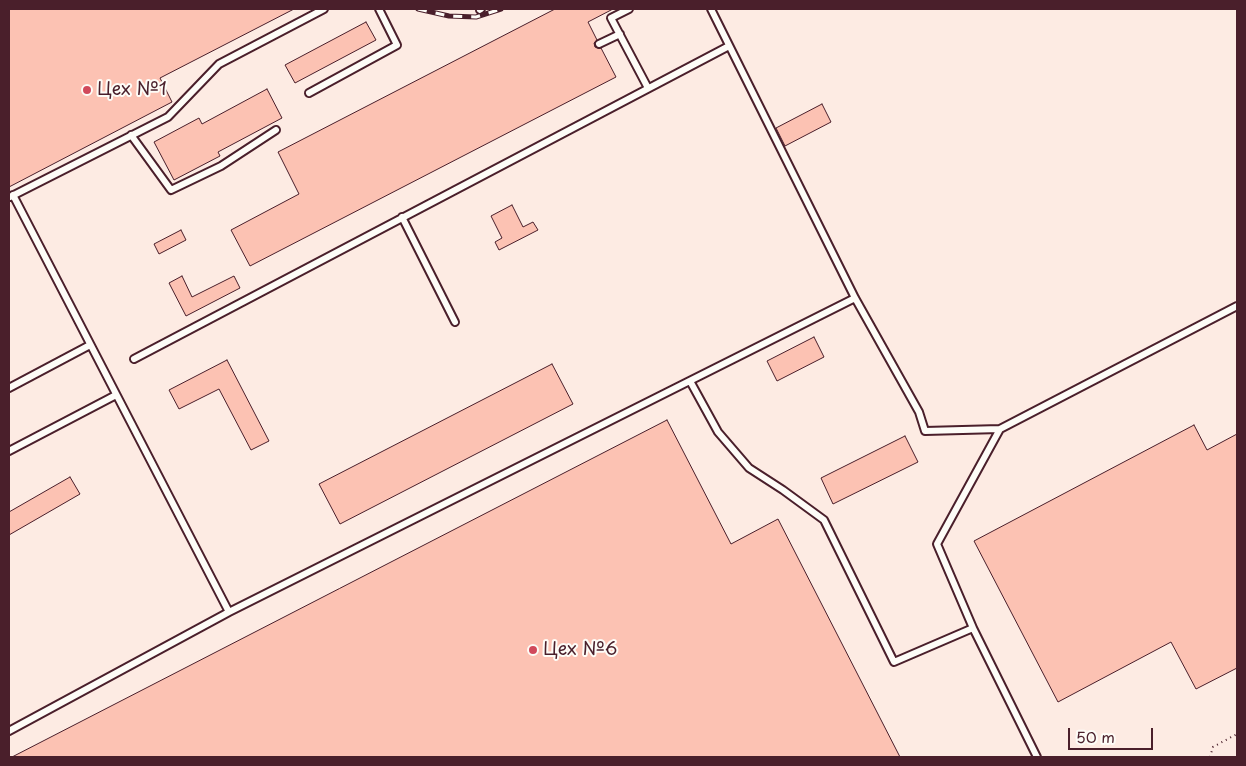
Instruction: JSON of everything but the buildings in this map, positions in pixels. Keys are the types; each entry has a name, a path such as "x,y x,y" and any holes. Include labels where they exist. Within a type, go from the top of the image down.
{"lane":[{"path":"229,612 11,196 168,116 219,64 324,9"},
{"path":"309,93 397,46 379,9"},
{"path":"628,9 611,18 648,88"},
{"path":"712,9 856,298 919,412 925,431 1000,430 1237,306"},
{"path":"599,44 620,34"},
{"path":"134,359 402,216 730,46"},
{"path":"131,135 171,190 221,166 276,130"},
{"path":"402,216 455,322"},
{"path":"9,731 229,612 856,298"},
{"path":"9,388 90,345"},
{"path":"690,381 718,432 749,468 824,520 894,662 973,628"},
{"path":"9,450 116,395"},
{"path":"1000,430 937,544 973,628 1037,757"}],"path":[{"path":"1210,757 1213,747 1237,734"}],"shaded area":[{"path":"9,9 1237,9 1237,757 9,757"}],"railway":[{"path":"418,9 449,16 476,17 501,9"}],"place":[{"name":"Цех №1","path":"87,90"},
{"name":"Цех №6","path":"533,650"}]}
